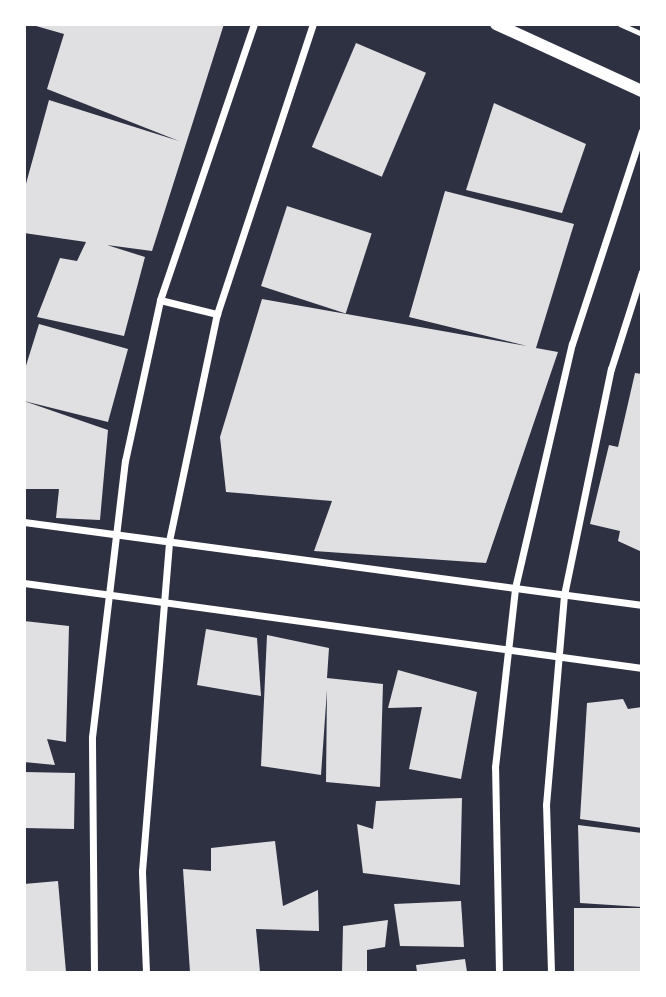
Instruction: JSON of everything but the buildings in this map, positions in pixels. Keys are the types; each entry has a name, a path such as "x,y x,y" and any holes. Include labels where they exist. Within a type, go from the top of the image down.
{"street":[{"path":"94,972 92,737 113,534 160,300 254,24"},
{"path":"146,972 142,871 161,602 169,541 217,314 313,24"},
{"path":"496,24 642,90"},
{"path":"499,972 495,767 506,649 515,588 572,344 642,131"},
{"path":"551,972 546,804 556,656 564,595 611,369 642,272"},
{"path":"160,300 217,314"},
{"path":"24,522 642,605"},
{"path":"24,583 642,668"}],"path":[{"path":"620,24 642,34"}]}
